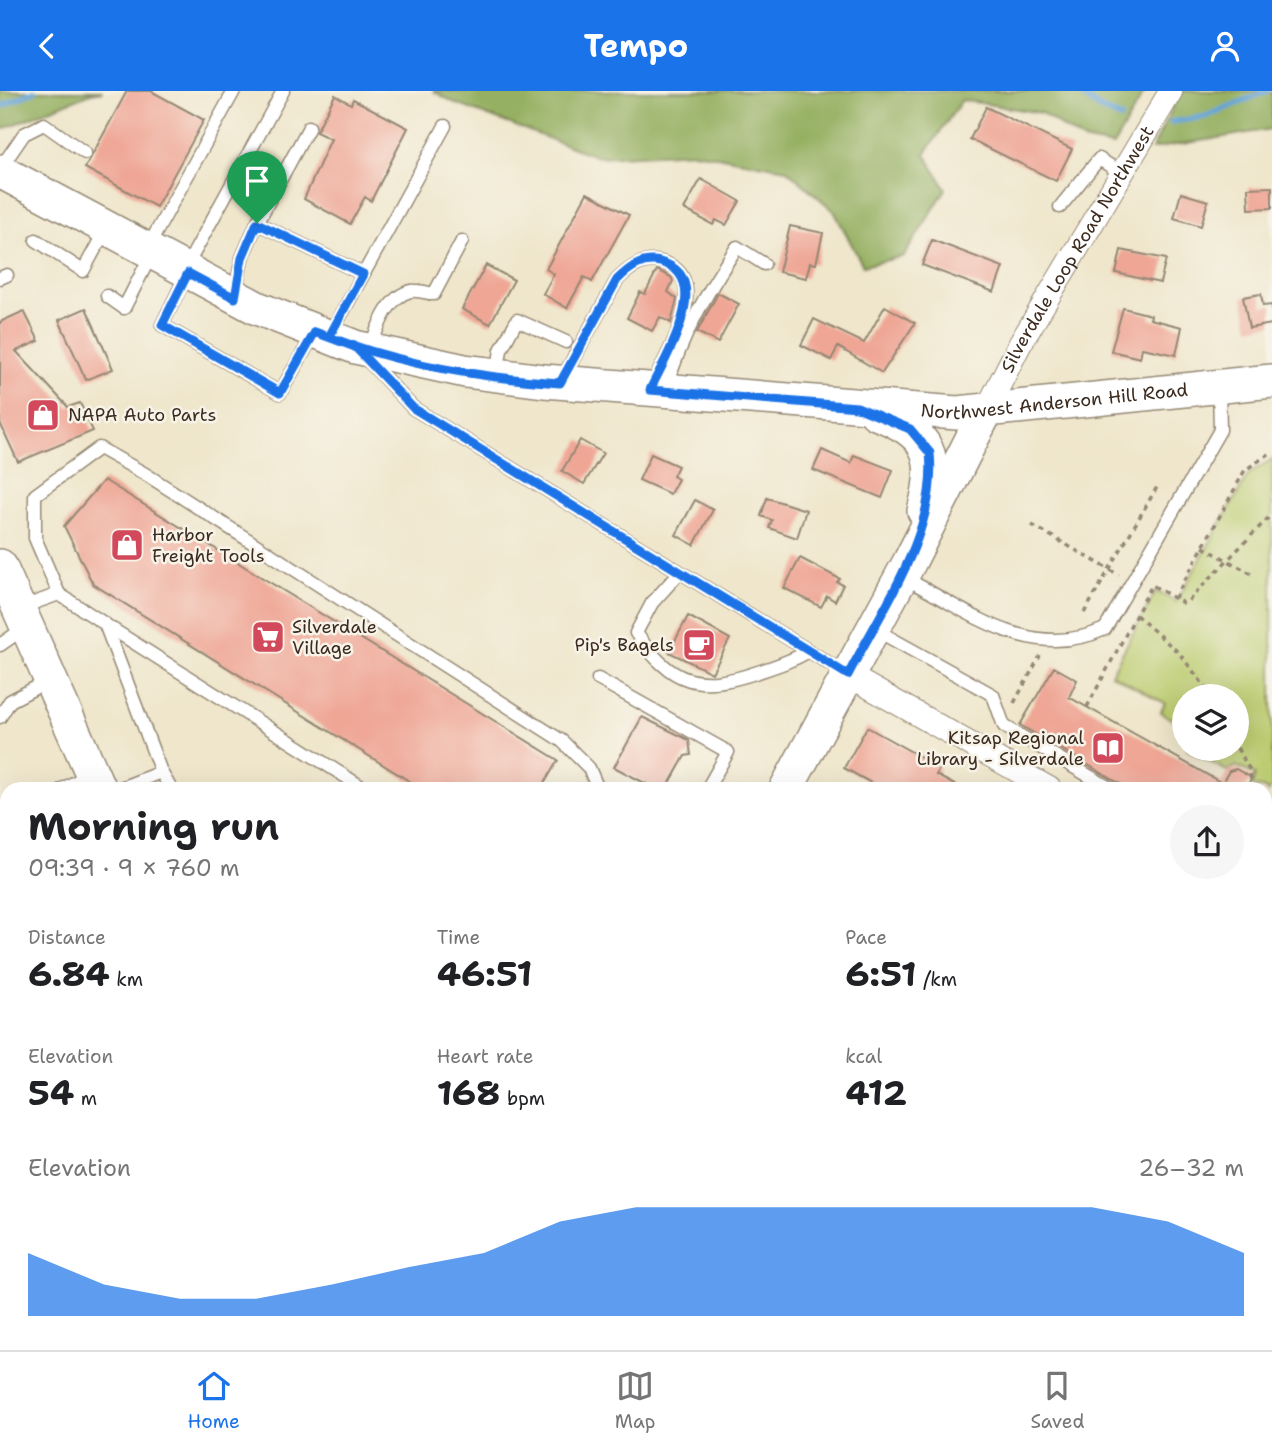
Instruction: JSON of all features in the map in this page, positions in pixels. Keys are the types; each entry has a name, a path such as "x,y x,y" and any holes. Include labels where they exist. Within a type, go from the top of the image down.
{"main road":[{"name":"Northwest Anderson Hill Road","path":"0,170 235,298 342,342 496,376 957,413 1272,381"},
{"path":"857,407 910,429 930,453 930,488 905,568"},
{"path":"794,782 986,411"},
{"path":"0,566 51,680 102,782"}],"street":[{"name":"Silverdale Loop Road Northwest","path":"986,411 1020,344 1171,91"},
{"path":"848,675 1038,782"}],"lane":[{"path":"107,296 124,308 149,252 234,91"},
{"path":"283,91 186,272 162,325 280,393 342,342 383,316 398,298 411,291 434,294 462,241"},
{"path":"0,170 24,134 44,124 85,153"},
{"path":"342,342 363,274 445,126"},
{"path":"235,298 242,258 257,223 309,127"},
{"path":"1059,207 1099,159 1122,173"},
{"path":"257,223 363,274"},
{"path":"36,240 83,271 106,229"},
{"path":"658,390 700,303 737,247 764,264"},
{"path":"560,383 617,280 631,267 647,261 661,262 682,277 687,293 680,325 658,390"},
{"path":"496,376 502,350 517,320 566,342"},
{"path":"342,342 413,408 848,675"},
{"path":"905,568 1011,635 1062,642 1086,638 1105,629 1220,430 1219,387"},
{"path":"354,782 59,594 35,538 35,495 99,448 147,475 562,741 589,768 595,782"},
{"path":"680,572 652,603 636,633 666,669 690,681 717,684 786,664 808,651"},
{"path":"0,645 23,617 59,594"},
{"path":"105,624 161,772 167,782"},
{"path":"872,628 993,695 1004,726 1099,782"},
{"path":"598,679 728,752 711,782"},
{"path":"0,717 10,701 51,680"},
{"path":"113,782 161,772"}],"path":[{"path":"1175,598 1245,470 1272,452"},
{"path":"1084,613 1157,487"},
{"path":"1087,707 1152,586 1183,603 1188,601 1272,514"},
{"path":"1032,525 1149,592"},
{"path":"1203,547 1254,575"},
{"path":"1136,615 1180,653 1203,684"},
{"path":"1000,711 1011,709 1040,656"},
{"path":"1245,761 1251,772 1250,782"}],"green space":[{"path":"0,91 103,91 91,93 0,130"},
{"path":"433,91 1145,91 1113,146 1082,140 1041,113 962,100 925,154 946,189 904,256 863,266 834,211 786,169 695,152 598,157 457,104"},
{"path":"1181,91 1272,91 1272,129 1152,149"},
{"path":"1272,459 1272,782 1253,782 1255,775 1236,766 1227,771 1209,761 1249,761 1249,684 1172,684 1172,720 1161,712 1165,703 1111,674 1156,591 1176,602 1249,474"}],"building":[{"path":"127,91 151,91 204,120 156,207 85,168"},
{"path":"335,95 351,104 353,99 408,128 371,201 365,197 350,224 304,199 331,139 316,132"},
{"path":"986,107 1072,149 1056,181 970,139"},
{"path":"701,179 740,201 726,225 716,220 713,225 684,209"},
{"path":"1272,187 1272,208 1249,209 1248,188"},
{"path":"587,193 629,215 592,282 584,277 567,308 543,294 554,274 546,269"},
{"path":"1181,193 1208,201 1201,226 1174,218"},
{"path":"790,226 823,233 816,264 810,263 806,278 779,272"},
{"path":"932,240 1003,267 994,292 922,265"},
{"path":"1121,250 1166,259 1160,283 1116,273"},
{"path":"486,265 514,280 490,324 462,309"},
{"path":"657,270 671,277 673,281 668,292 677,299 671,323 660,317 652,331 627,318 640,292 645,294"},
{"path":"718,293 739,304 718,343 697,332"},
{"path":"1261,294 1263,306 1272,305 1272,324 1249,328 1243,297"},
{"path":"885,306 915,323 882,373 838,347 831,360 801,345 814,319 864,343"},
{"path":"86,308 113,369 86,380 59,320"},
{"path":"1123,308 1151,315 1150,319 1182,327 1176,355 1142,348 1140,358 1111,351"},
{"name":"NAPA Auto Parts","path":"24,311 39,341 16,351 68,407 80,403 93,431 18,462 0,423 0,322"},
{"path":"580,440 603,453 584,484 562,471"},
{"path":"822,450 851,463 854,455 893,470 882,498 813,470"},
{"path":"651,454 678,466 673,476 678,479 670,494 639,480"},
{"name":"Silverdale Village","path":"104,480 558,760 545,782 411,782 93,584 64,526"},
{"path":"767,498 806,510 797,538 769,528 772,520 761,516"},
{"path":"695,500 713,510 694,545 676,535"},
{"path":"800,558 840,579 837,582 843,585 835,601 827,596 821,607 784,588"},
{"name":"Pip's Bagels","path":"688,616 730,639 712,673 669,652"},
{"name":"Kitsap Regional Library - Silverdale","path":"1054,667 1077,680 1069,697 1172,755 1172,761 1183,761 1220,782 1117,782 1020,725"},
{"path":"642,717 689,740 691,755 685,756 670,782 643,782 614,767"},
{"path":"867,727 940,768 936,775 949,782 869,782 844,768"},
{"name":"Kitsap Regional Library - Silverdale","path":"1236,769 1252,778 1249,782 1223,782 1229,771"}],"waterway":[{"path":"0,107 34,91"},
{"path":"1077,91 1101,109 1121,118"},
{"path":"1171,122 1204,117 1267,91"}],"place":[{"name":"NAPA Auto Parts","path":"43,415"},
{"name":"Harbor Freight Tools","path":"127,545"},
{"name":"Silverdale Village","path":"268,637"},
{"name":"Pip's Bagels","path":"699,645"},
{"name":"Kitsap Regional Library - Silverdale","path":"1108,748"}],"route":[{"path":"257,223 242,258 235,298 188,273 162,325 280,393 315,332 355,347 413,408 848,675 910,561 930,488 930,453 922,440 910,429 857,407 650,390 686,307 687,293 682,277 675,269 661,262 647,261 631,267 617,280 560,383 465,372 355,347 329,337 363,274 257,223"}]}
